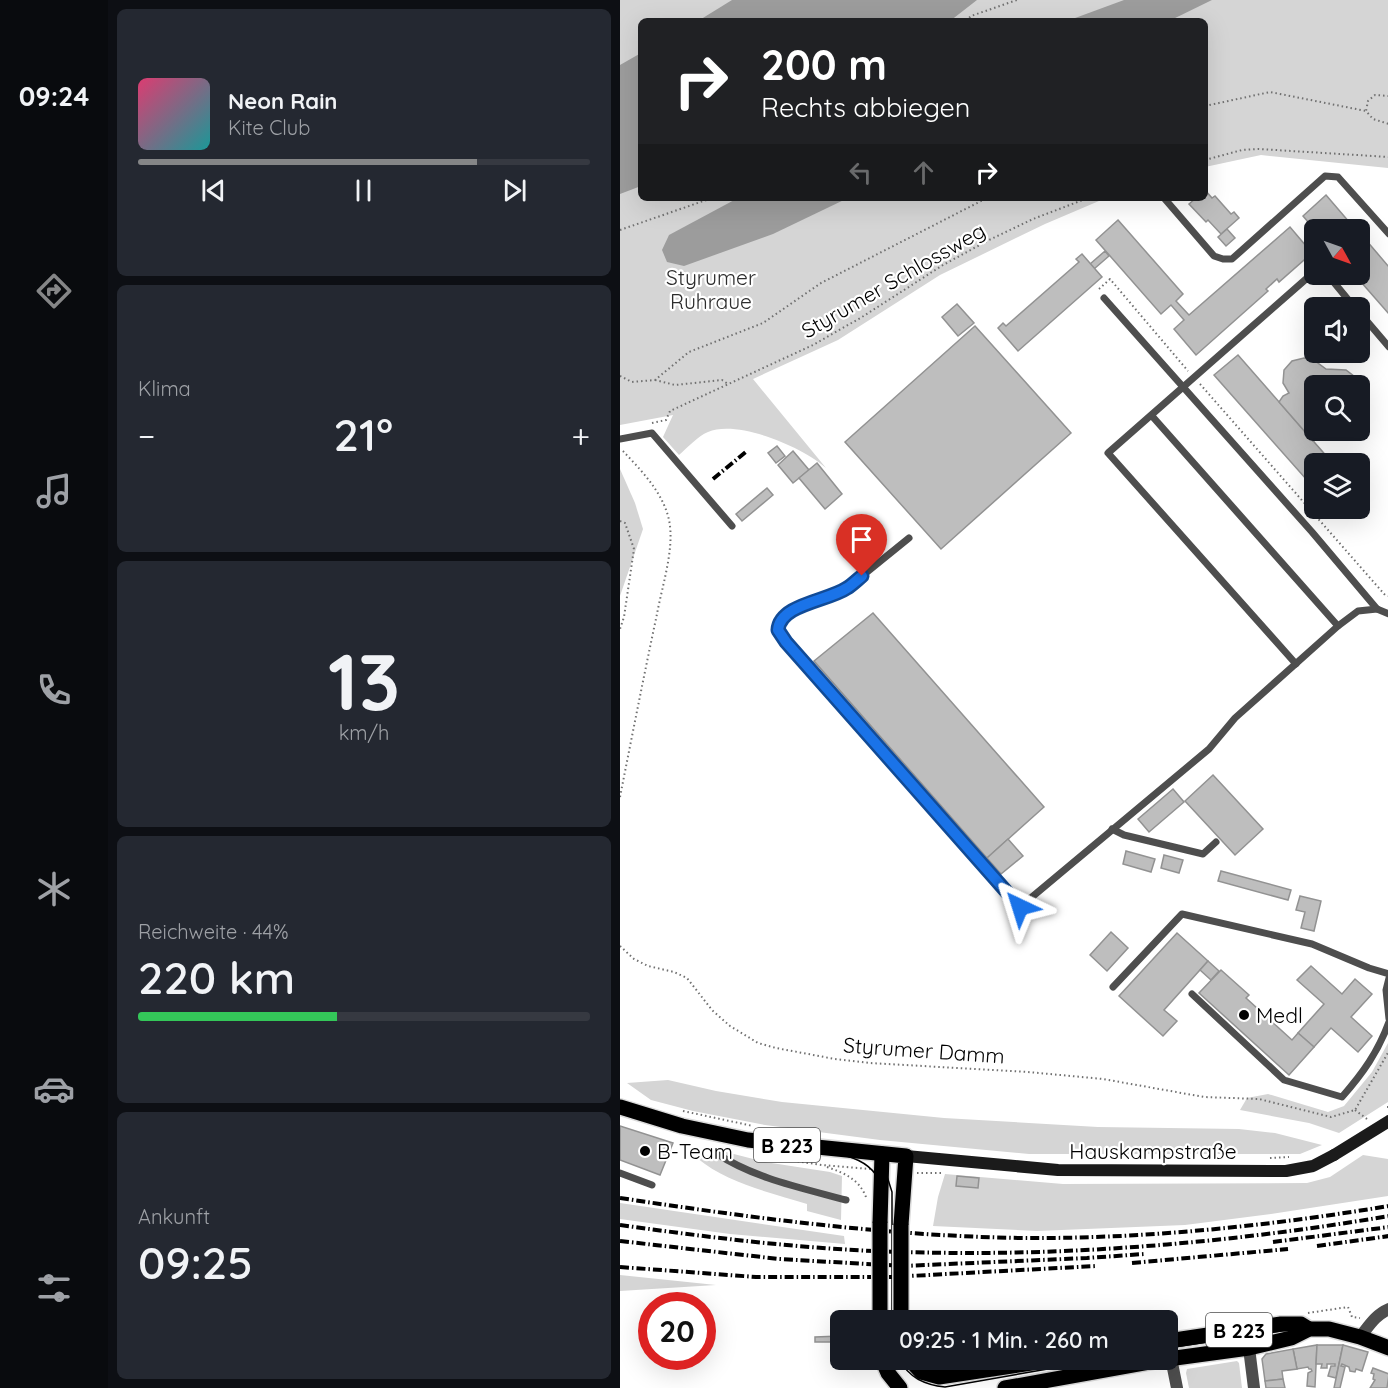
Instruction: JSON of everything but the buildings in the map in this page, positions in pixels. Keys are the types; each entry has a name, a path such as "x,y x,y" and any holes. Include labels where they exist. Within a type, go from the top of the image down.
{"main road":[{"path":"620,1107 682,1118"},
{"name":"B 223","path":"682,1118 748,1140 894,1155"},
{"name":"Hauskampstraße","path":"894,1155 1058,1170 1286,1171 1313,1166 1388,1121"},
{"path":"880,1310 880,1223 894,1155"},
{"path":"894,1155 900,1225 901,1310"},
{"name":"B 223","path":"1178,1358 1291,1338 1307,1322"},
{"name":"B 223","path":"1178,1339 1307,1322 1360,1337 1388,1348"},
{"path":"886,1370 900,1388"},
{"path":"920,1370 939,1377 985,1370"},
{"name":"B 223","path":"1005,1388 1106,1370"}],"street":[{"path":"1360,1337 1380,1313 1388,1309"},
{"path":"1249,1347 1254,1388"},
{"path":"1172,1370 1178,1388"}],"lane":[{"path":"1167,201 1214,256 1223,259 1232,259 1325,176 1338,177 1388,234"},
{"path":"1296,664 1108,453 1304,281"},
{"path":"1336,285 1346,297"},
{"path":"1104,298 1312,532 1377,609 1388,614"},
{"path":"1370,325 1388,347"},
{"path":"1152,416 1338,626"},
{"path":"620,439 652,433 732,526"},
{"path":"909,538 846,589 787,612 779,622 778,630 1020,907 1209,749 1235,718 1338,626 1358,611 1377,609"},
{"path":"1112,829 1124,835 1203,854 1216,842"},
{"path":"1113,987 1182,914 1312,944 1388,974"},
{"path":"1192,994 1284,1080 1342,1097 1364,1072 1381,1044 1388,1021 1386,990 1388,978"},
{"path":"716,1153 728,1162 752,1171 845,1200"},
{"path":"620,1173 652,1185"}],"path":[{"path":"969,18 1017,0"},
{"path":"1208,105 1270,92 1366,111 1373,119 1388,124"},
{"path":"1366,111 1368,100 1375,95 1388,96"},
{"path":"1208,159 1259,148 1388,157"},
{"path":"620,230 703,201"},
{"path":"655,380 689,352 762,323 821,283 981,201"},
{"name":"Styrumer Schlossweg","path":"643,425 666,420 670,411 813,345 980,244 1033,219 1080,201"},
{"path":"1104,298 1098,290 1110,279 1194,378 1388,596"},
{"path":"620,376 632,381 655,380 675,385 722,380 728,384"},
{"path":"620,448 660,496 671,530 620,797"},
{"path":"620,520 624,523 634,549 620,629"},
{"name":"Styrumer Damm","path":"620,946 634,959 648,966 674,972 687,978 712,1010 730,1026 758,1043 835,1059 1103,1079 1204,1097 1259,1099 1331,1117 1355,1110 1388,1051"},
{"path":"682,1118 762,1127"},
{"path":"1270,1158 1290,1157"},
{"path":"822,1165 854,1179 865,1193 867,1200"},
{"path":"1307,1322 1311,1312 1348,1307 1352,1317 1373,1320"}],"green space":[{"name":"Styrumer Ruhraue","path":"620,0 1388,0 1388,168 1261,155 1208,166 1208,18 638,18 638,201 1099,201 1045,224 940,275 838,340 753,379 826,468 787,444 753,432 736,429 708,432 679,455 663,437 673,415 620,425"},
{"path":"620,469 635,503 643,529 620,596"},
{"path":"1388,1043 1388,1102 1339,1133 1309,1123 1240,1110 1247,1098 1268,1094 1328,1112 1344,1106 1372,1072"},
{"path":"668,1080 782,1102 944,1118 1098,1127 1239,1129 1275,1133 1322,1145 1300,1154 1029,1154 880,1140 765,1125 651,1100 627,1083"},
{"path":"726,1152 765,1162 842,1176 841,1220 807,1211 807,1204 735,1181 697,1158"},
{"path":"1363,1155 1388,1159 1388,1196 1185,1225 1037,1231 933,1226 945,1174 1063,1184 1307,1183 1330,1177"},
{"path":"620,1203 844,1236 845,1244 730,1234 620,1219"},
{"path":"620,1275 716,1285 620,1291"},
{"path":"1237,1361 1242,1388 1189,1388 1187,1369"}],"shaded area":[{"path":"732,0 977,0 954,18 703,18"},
{"path":"1124,0 1212,0 1175,18 1075,18"},
{"path":"638,55 638,187 620,194 620,65"},
{"path":"732,201 842,201 773,234 684,266 667,262 662,250 669,235"}],"tram line":[{"path":"620,1105 752,1138 845,1144 876,1160 885,1170 892,1192 892,1310"},
{"path":"802,1149 841,1155 864,1164 873,1171 885,1196"},
{"path":"1178,1346 1314,1326 1351,1332 1389,1345"},
{"path":"907,1370 918,1379 945,1387 1042,1370"}],"railway":[{"path":"713,479 747,451"},
{"path":"620,1198 820,1225 921,1234 1022,1238 1068,1238 1206,1230 1298,1220 1389,1206"},
{"path":"620,1225 797,1246 869,1251 966,1253 1087,1250 1208,1241 1389,1216"},
{"path":"1273,1242 1389,1227"},
{"path":"1317,1246 1389,1236"},
{"path":"620,1241 779,1259 903,1266 1144,1254"},
{"path":"1132,1263 1288,1249"},
{"path":"620,1267 756,1277 891,1277 1096,1266"}],"place":[{"name":"Medl","path":"1244,1015"},
{"name":"B-Team","path":"645,1151"}],"route":[{"path":"862,576 846,589 787,612 779,622 780,635 1020,907"}]}
